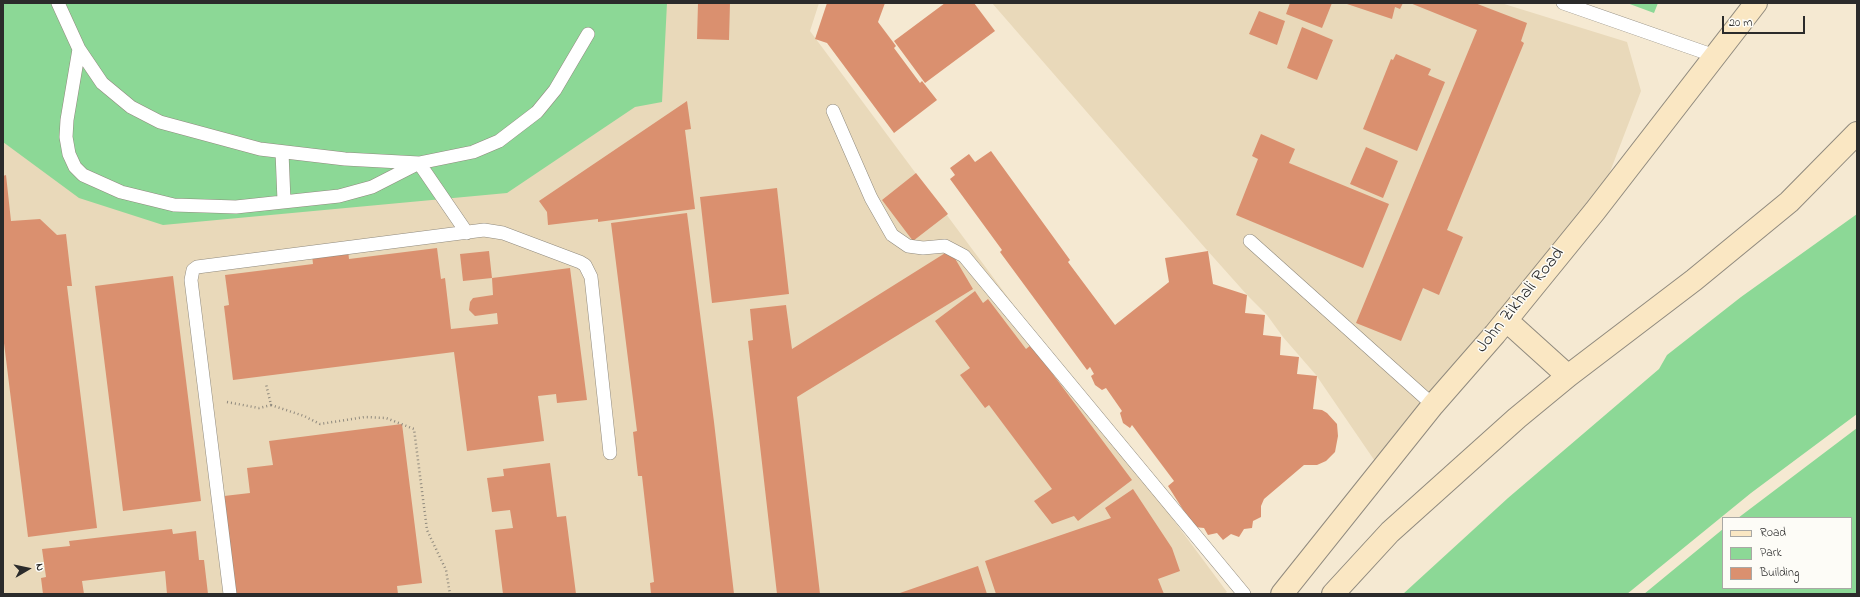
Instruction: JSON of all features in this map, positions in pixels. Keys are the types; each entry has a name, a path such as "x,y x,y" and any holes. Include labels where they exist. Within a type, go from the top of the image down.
{"main road":[{"name":"John Zikhali Road","path":"1282,594 1433,405 1506,320 1633,163 1715,56 1757,5"},
{"path":"1333,594 1390,532 1512,423 1568,376 1694,280 1789,202 1857,133"},
{"path":"1506,320 1568,376"}],"lane":[{"path":"58,3 79,49 102,83 131,107 160,122 260,149 345,159 419,163 473,152 499,141 537,112 555,90 588,34"},
{"path":"1563,3 1715,56"},
{"path":"79,49 67,120 66,137 68,154 75,167 84,175 121,192 174,205 236,207 339,196 372,187 419,163"},
{"path":"833,111 871,198 892,234 908,246 923,248 945,246 964,256 1244,594"},
{"path":"282,152 284,201"},
{"path":"419,163 467,233"},
{"path":"230,594 191,280 193,270 197,267 484,230 503,233 580,262 588,270 592,283 610,453"},
{"path":"1250,241 1433,405"}],"path":[{"path":"266,384 271,405"},
{"path":"206,397 259,408 271,405 304,416 320,424 365,417 386,418 414,429 428,530 446,570 450,594"}],"shaded area":[{"path":"3,3 819,3 810,31 1227,592 1224,594 3,594"},
{"path":"992,3 1501,3 1627,42 1641,91 1595,211 1381,470 1316,375 1283,337 1267,315 1206,249"}],"green space":[{"path":"3,3 667,3 662,102 635,107 507,193 163,225 79,198 3,142"},
{"path":"1627,3 1658,3 1654,13"},
{"path":"1857,214 1857,414 1751,493 1627,594 1403,594 1508,498 1659,369 1667,355 1741,297"},
{"path":"1857,428 1857,594 1644,594 1722,530 1722,589 1852,589 1852,517 1739,517"}],"building":[{"path":"698,3 730,3 729,40 697,39"},
{"path":"827,3 885,3 878,22 896,46 894,48 920,83 922,81 937,100 894,133 827,43 815,39"},
{"path":"945,3 974,3 995,31 925,83 894,41"},
{"path":"1290,3 1332,3 1322,28 1286,14"},
{"path":"1344,3 1403,3 1400,9 1395,7 1392,19"},
{"path":"1410,3 1475,3 1527,23 1521,41 1524,43 1447,230 1463,237 1439,295 1423,288 1401,341 1356,323 1477,30"},
{"path":"1259,11 1285,21 1277,45 1249,34"},
{"path":"1302,27 1333,40 1317,80 1287,68"},
{"path":"1396,54 1431,69 1428,75 1445,82 1417,151 1363,129 1391,59 1393,60"},
{"path":"687,101 691,129 685,130 695,209 598,222 598,219 548,225 547,212 539,201"},
{"path":"1261,134 1295,149 1289,163 1389,204 1363,268 1236,215 1258,159 1252,156"},
{"path":"1366,147 1398,161 1383,198 1350,184"},
{"path":"991,151 1070,260 1068,262 1115,325 1169,282 1165,258 1208,251 1213,284 1247,295 1245,313 1265,315 1263,335 1281,337 1280,355 1299,357 1297,374 1317,376 1313,409 1322,410 1327,413 1337,424 1338,436 1335,452 1326,461 1317,465 1304,465 1264,499 1261,506 1261,517 1253,521 1252,528 1244,529 1239,537 1231,534 1223,540 1217,533 1208,535 1204,528 1194,527 1168,486 1174,481 1132,425 1130,428 1123,423 1120,413 1122,411 1106,388 1102,390 1095,385 1091,376 1094,374 1090,367 1087,370 1000,252 1002,250 950,179 955,175 950,168 969,154 975,162"},
{"path":"916,173 948,214 913,241 882,200"},
{"path":"6,175 11,221 40,219 57,235 66,234 72,286 67,286 97,528 28,537 3,335 3,176"},
{"path":"777,188 789,294 712,303 700,197"},
{"path":"687,213 714,422 734,594 651,594 650,583 654,582 642,476 638,476 633,432 637,431 611,223"},
{"path":"437,248 441,279 445,278 451,329 498,324 497,313 475,316 469,310 470,302 473,298 493,295 492,278 570,268 587,400 557,403 556,394 538,396 544,441 467,451 454,352 233,380 224,306 229,305 225,275 313,264 312,255 348,250 349,259"},
{"path":"950,250 973,289 797,397 820,594 777,594 748,341 753,340 750,309 786,305 792,349"},
{"path":"489,251 492,278 463,281 460,254"},
{"path":"173,276 201,501 123,511 95,286"},
{"path":"975,291 983,303 988,299 1026,349 1031,345 1132,480 1078,521 1074,516 1052,524 1034,501 1052,489 989,405 985,408 960,375 970,368 935,321"},
{"path":"402,424 422,583 397,586 398,594 236,594 224,496 250,493 247,468 273,465 269,441"},
{"path":"550,463 557,517 566,516 576,594 503,594 495,530 513,528 510,510 492,512 487,478 504,476 503,469"},
{"path":"1133,489 1172,548 1180,571 1158,579 1164,594 996,594 985,561 1111,518 1105,508"},
{"path":"172,529 173,534 196,531 199,560 204,560 208,594 167,594 165,571 82,581 84,594 43,594 41,578 46,577 42,549 70,546 69,541"},
{"path":"978,566 987,594 897,594"}]}
